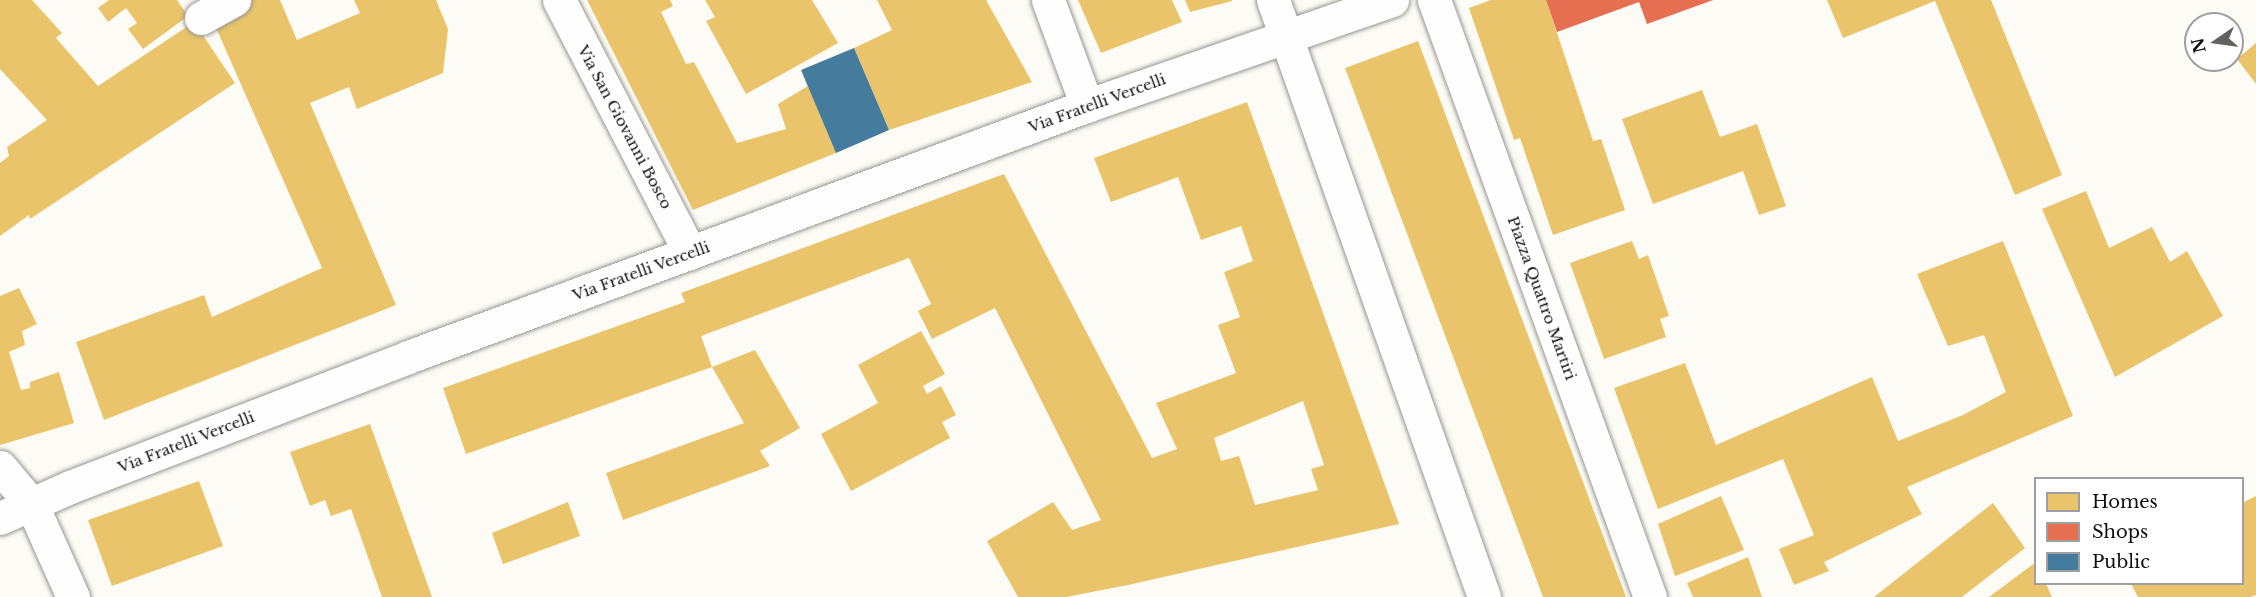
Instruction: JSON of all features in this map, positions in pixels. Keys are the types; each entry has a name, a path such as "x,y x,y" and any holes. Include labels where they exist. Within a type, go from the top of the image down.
{"street":[{"path":"201,18 234,0"},
{"name":"Via San Giovanni Bosco","path":"558,0 690,253"},
{"path":"1048,0 1087,106"},
{"path":"1273,0 1485,597"},
{"name":"Via Fratelli Vercelli","path":"0,518 70,487 364,374 1087,106 1392,0"},
{"name":"Piazza Quattro Martiri","path":"1434,0 1650,597"},
{"path":"0,467 32,505 73,597"}],"building: Homes":[{"path":"0,0 32,0 62,33 56,38 98,86 194,22 235,83 30,219 29,215 0,236 0,163 9,156 7,147 47,120 0,69"},
{"path":"109,0 177,0 188,16 143,49 128,29 137,23 126,8 108,22 98,8"},
{"path":"249,0 280,0 297,40 360,13 354,0 436,0 448,29 443,73 357,109 349,87 310,103 396,305 104,420 76,342 204,295 212,317 322,268 213,21"},
{"path":"587,0 670,0 673,6 661,12 686,64 694,62 737,143 786,129 778,104 808,86 836,153 693,210"},
{"path":"705,0 812,0 838,43 746,94 706,21 715,17"},
{"path":"877,0 986,0 1032,82 889,130 854,48 892,30"},
{"path":"1078,0 1172,0 1182,22 1101,53"},
{"path":"1185,0 1232,0 1232,1 1190,12"},
{"path":"1491,0 1546,0 1593,141 1601,139 1625,210 1553,235 1520,138 1514,140 1469,8"},
{"path":"1827,0 1991,0 2062,175 2015,195 1935,1 1843,38"},
{"path":"1418,41 1626,597 1543,597 1345,68"},
{"path":"2256,43 2256,84 2244,68 2244,53"},
{"path":"1702,90 1720,137 1757,124 1786,206 1759,215 1743,171 1653,204 1622,119"},
{"path":"1247,102 1399,524 1066,597 1018,597 987,541 1053,502 1072,530 1101,520 995,308 932,339 918,311 931,304 909,258 701,336 712,367 466,454 443,388 685,302 681,293 1004,174 1152,458 1177,449 1156,403 1236,373 1218,325 1240,317 1224,272 1253,261 1241,226 1201,240 1178,177 1111,202 1094,158","holes":["1303,401 1324,465 1311,469 1318,490 1255,505 1239,456 1221,461 1214,438"]},
{"path":"2086,191 2109,248 2152,227 2170,262 2187,251 2223,316 2115,377 2042,209"},
{"path":"1632,241 1639,259 1648,255 1669,316 1660,319 1666,337 1604,359 1570,263"},
{"path":"2003,241 2073,416 1907,487 1922,514 1824,562 1829,571 1794,585 1779,549 1814,535 1783,459 1658,509 1614,388 1685,363 1716,445 1872,377 1898,441 1963,415 2006,392 1984,335 1948,346 1917,274"},
{"path":"19,288 37,324 22,331 25,345 9,352 21,390 30,388 30,382 59,372 74,423 0,445 0,296"},
{"path":"921,331 945,374 923,386 927,394 941,386 956,415 942,422 950,438 851,491 821,434 878,403 858,365"},
{"path":"755,350 800,428 760,451 770,466 623,520 606,473 744,423 712,367"},
{"path":"370,424 432,597 382,597 351,509 331,516 325,500 310,506 290,452"},
{"path":"199,481 223,546 112,586 88,520"},
{"path":"1721,496 1744,550 1675,576 1658,524"},
{"path":"2256,496 2256,595 2251,597 2138,597 2132,585 2244,585 2244,502"},
{"path":"568,502 580,536 503,564 492,533"},
{"path":"1993,503 2025,548 1962,597 1874,597"},
{"path":"1748,557 1762,597 1693,597 1687,583"},
{"path":"2034,563 2034,585 2046,585 2052,597 1989,597"}],"building: Shops":[{"path":"1546,0 1713,0 1647,24 1639,2 1557,32"}],"building: Public":[{"path":"854,48 889,130 836,153 801,70"}]}
